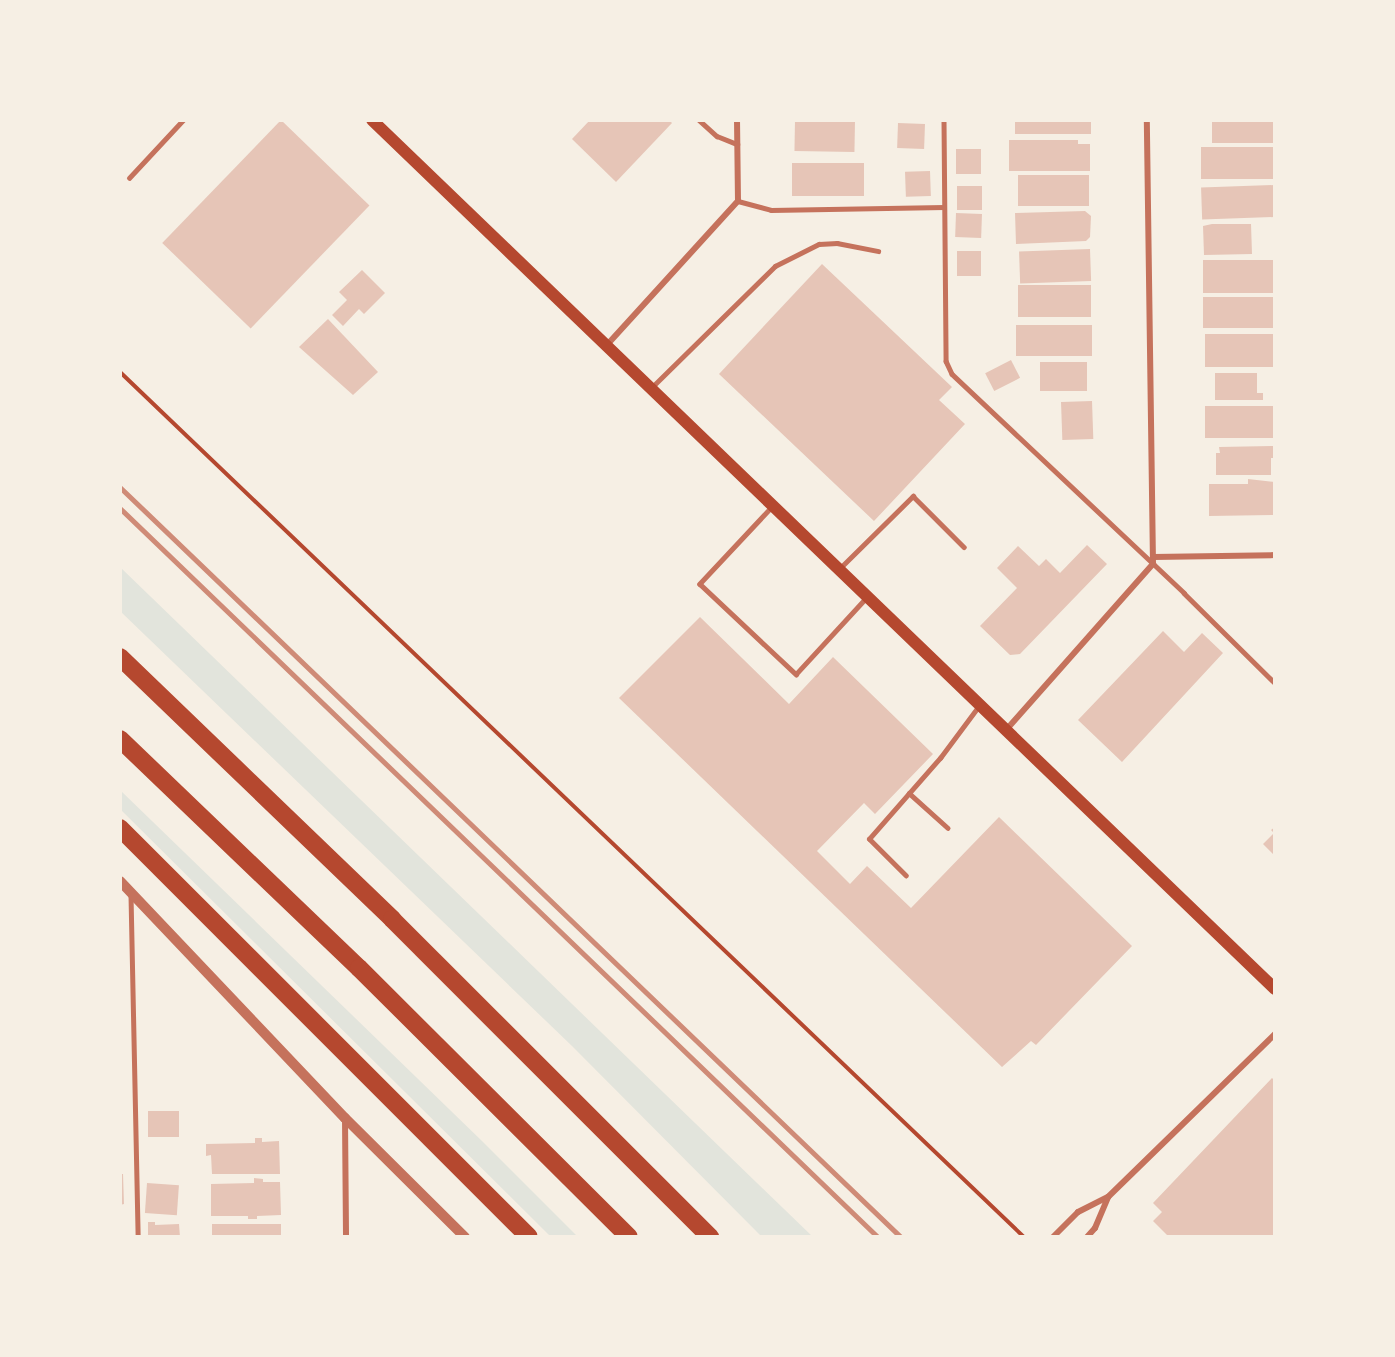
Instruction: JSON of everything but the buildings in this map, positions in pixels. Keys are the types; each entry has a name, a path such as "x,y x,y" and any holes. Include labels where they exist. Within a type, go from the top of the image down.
{"highway":[{"path":"120,657 392,919 710,1237"},
{"path":"120,739 359,968 629,1237"},
{"path":"120,828 529,1237"}],"main road":[{"path":"372,120 1275,989"}],"street":[{"path":"606,346 738,201 737,120"},
{"path":"1006,730 1153,564 1147,120"},
{"path":"1153,557 1275,555"},
{"path":"120,881 345,1118 465,1237"},
{"path":"1053,1237 1078,1212 1108,1197 1275,1034"},
{"path":"345,1118 346,1237"},
{"path":"1087,1237 1095,1228 1108,1197"}],"lane":[{"path":"129,178 183,120"},
{"path":"699,120 717,136 737,144"},
{"path":"944,120 946,361 951,374 1153,564 1275,683"},
{"path":"738,201 771,210 944,207"},
{"path":"651,388 775,266 819,244 847,244 878,251"},
{"path":"839,569 913,496 964,547"},
{"path":"772,506 700,584 796,674 867,597"},
{"path":"906,876 869,839 980,705"},
{"path":"909,793 948,828"},
{"path":"131,892 138,1237"}],"path":[{"path":"120,372 1023,1235"}],"shaded area":[{"path":"120,567 813,1237 762,1237 572,1046 120,611"},
{"path":"120,790 578,1237 551,1237 120,809"}],"railway":[{"path":"120,487 901,1237"},
{"path":"120,508 878,1237"}]}
